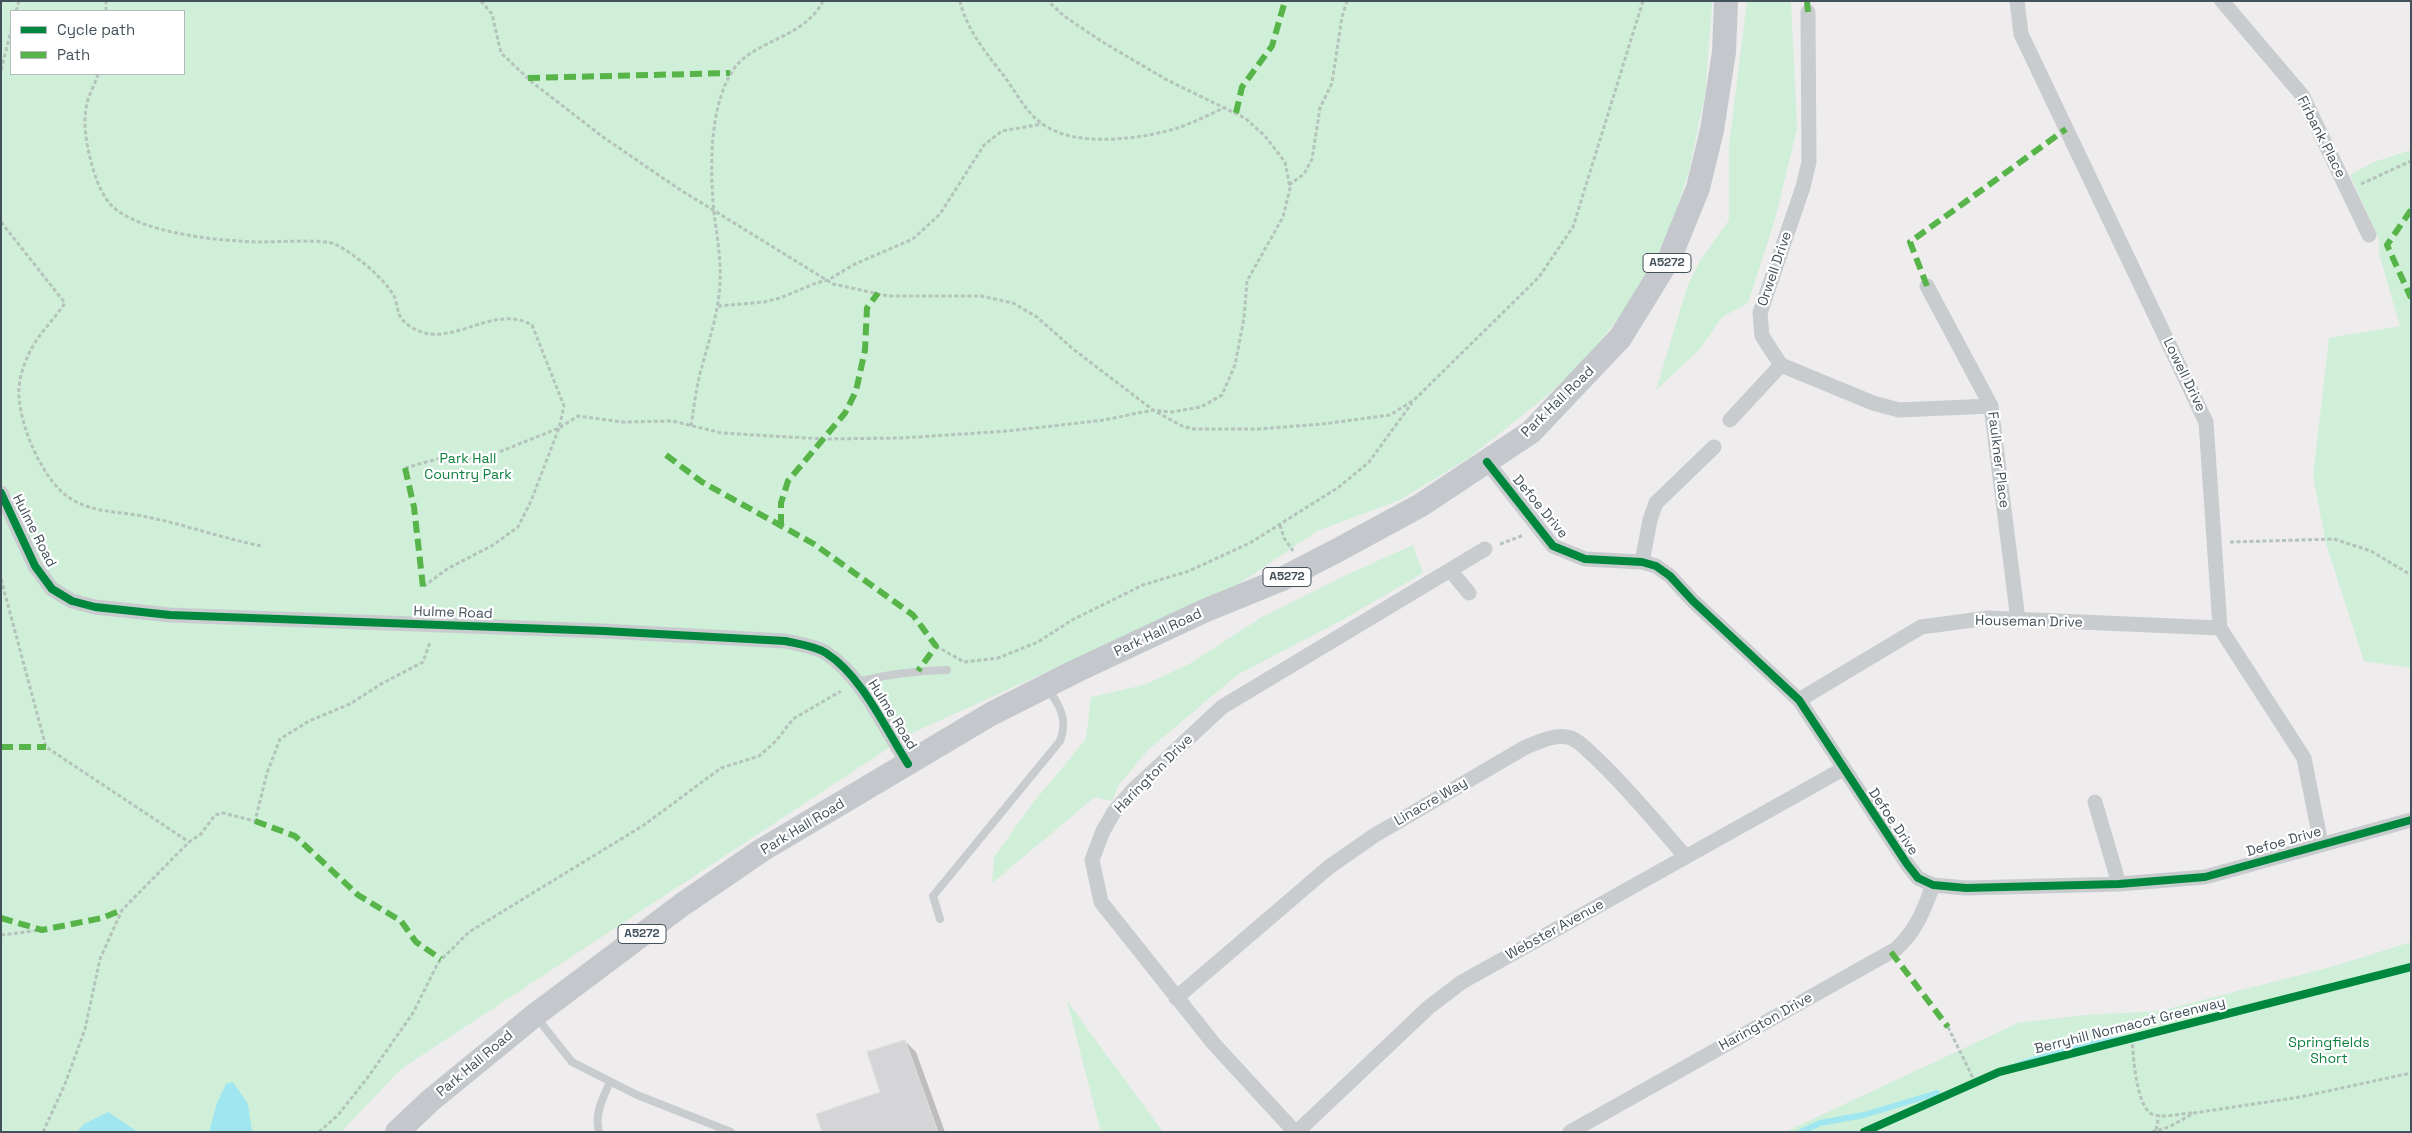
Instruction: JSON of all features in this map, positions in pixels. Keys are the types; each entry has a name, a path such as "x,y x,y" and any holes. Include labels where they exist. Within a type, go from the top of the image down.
{"main road":[{"name":"Park Hall Road","path":"396,1132 431,1100 535,1015 683,904 762,850 991,714 1204,611 1305,568 1421,505 1531,432 1614,344 1650,292 1670,257 1698,188 1712,130 1724,52 1726,1"}],"street":[{"name":"Lowell Drive","path":"2017,1 2021,34 2206,422 2220,628 2304,758 2322,844"},
{"name":"Firbank Place","path":"2222,1 2302,95 2369,235"},
{"name":"Orwell Drive","path":"1781,365 1762,336 1760,313 1803,187 1809,162 1808,12"},
{"name":"Faulkner Place","path":"1927,286 1991,406 2018,620"},
{"path":"1730,420 1781,365 1873,403 1899,410 1991,406"},
{"path":"1642,562 1656,503 1714,447"},
{"name":"Defoe Drive","path":"1487,462 1553,546 1585,559 1642,562 1656,566 1670,576 1693,601 1799,700 1907,864 1918,878 1933,885 1974,888 2119,884 2205,878 2411,820"},
{"name":"Hulme Road","path":"1,493 35,566 52,589 72,601 95,607 170,614 436,624 785,641 824,652 857,682 908,764"},
{"name":"Harington Drive","path":"1296,1132 1214,1044 1101,902 1092,860 1103,831 1114,812 1132,791 1222,708 1485,549"},
{"path":"1450,570 1469,593"},
{"name":"Houseman Drive","path":"1799,700 1922,627 1988,618 2220,628"},
{"name":"Linacre Way","path":"1176,998 1329,867 1375,835 1524,748 1548,738 1559,736 1571,738 1581,744 1614,776 1686,857"},
{"name":"Webster Avenue","path":"1296,1132 1429,1007 1462,982 1843,769"},
{"path":"2095,802 2119,884"},
{"name":"Harington Drive","path":"1570,1132 1896,949 1910,937 1922,914 1933,885"}],"lane":[{"path":"857,682 880,676 918,671 947,670"},
{"path":"940,919 933,896 1060,741 1064,732 1060,708 1045,687"},
{"path":"535,1015 572,1062 636,1096 731,1132"},
{"path":"599,1132 597,1125 599,1110 610,1082"}],"path":[{"path":"481,1 492,14 501,53 533,83 603,137 714,212 751,232 833,284 888,296 981,296 1013,303 1037,317 1073,349 1153,410 1182,426 1194,429 1259,429 1390,414 1414,400"},
{"path":"690,426 701,370 718,306 720,280 714,212 714,128 719,99 730,73 750,52 782,39 805,23 819,9 823,1"},
{"path":"960,1 981,47 1028,112 1042,124 1060,132 1090,140 1132,137 1180,127 1226,107"},
{"path":"405,468 444,457 484,458 559,428 578,416 623,422 672,421 722,433 823,439 902,438 1008,431 1104,420 1153,410 1171,412 1201,407 1222,395 1235,365 1244,318 1247,281 1283,217 1289,185 1285,162 1265,136 1245,118 1226,107 1167,80 1118,51 1064,16 1048,1"},
{"path":"1289,185 1304,174 1312,159 1320,108 1332,83 1342,18 1347,1"},
{"path":"936,646 964,662 998,658 1038,642 1072,620 1143,585 1189,571 1250,543 1339,488 1369,462 1414,400 1539,277 1573,227 1643,1"},
{"path":"1,70 10,35"},
{"path":"98,75 86,109 86,144 102,191 112,206 144,225 192,236 231,242 333,243 366,264 394,296 401,318 415,330 430,334 456,331 492,320 520,318 532,325 564,406 559,428 531,501 518,527 493,545 447,568 423,587"},
{"path":"718,306 764,302 828,280 855,264 913,239 940,214 984,145 1002,131 1042,124"},
{"path":"2348,191 2411,161"},
{"path":"1,222 65,303 28,354 21,374 19,397 31,444 42,465 57,486 69,497 88,507 151,517 262,546"},
{"path":"1280,525 1284,538 1305,568"},
{"path":"1485,549 1539,530"},
{"path":"2214,542 2334,539 2371,551 2411,575"},
{"path":"1,579 46,747 189,842"},
{"path":"43,1132 85,1029 100,959 122,910 189,842 201,834 215,816 223,813 255,821 267,773 280,739 309,721 350,704 381,684 423,662 436,624"},
{"path":"319,1132 338,1115 413,1014 438,963 469,932 644,825 721,768 759,756 776,741 792,719 857,682"},
{"path":"1,935 42,930"},
{"path":"1948,1027 1975,1082"},
{"path":"2132,1038 2136,1084 2147,1110 2154,1115 2194,1113 2300,1097 2411,1073"},
{"path":"1966,1086 1983,1079"},
{"path":"2154,1131 2169,1127 2194,1113"},
{"path":"2154,1131 2160,1115"}],"green space":[{"name":"Park Hall Country Park","path":"1,1 1712,1 1705,94 1689,171 1669,232 1635,295 1596,348 1550,393 1469,458 1400,500 1317,531 1236,586 910,734 401,1069 341,1132 1,1132"},
{"path":"1747,1 1791,1 1797,128 1776,216 1748,303 1722,317 1699,350 1656,390 1687,287 1700,261 1729,220 1729,146"},
{"path":"2411,150 2411,668 2364,661 2326,544 2313,476 2329,338 2400,326 2379,254 2379,239 2350,175 2374,162"},
{"path":"1413,545 1423,573 1342,620 1237,675 1148,750 1118,786 1112,801 1095,797 992,883 994,857 1033,803 1086,739 1091,697 1144,685 1191,663 1262,617 1344,576"},
{"name":"Springfields Short","path":"2411,942 2411,1132 1785,1132 2018,1023 2085,1015 2160,1011 2335,966"},
{"path":"1067,1001 1163,1132 1101,1132"}],"water":[{"path":"233,1082 248,1104 252,1132 209,1132 217,1103 226,1084"},
{"path":"108,1112 138,1132 77,1132 84,1124"}],"building":[{"path":"905,1040 938,1132 822,1132 816,1114 880,1092 867,1052"}],"waterway":[{"path":"1984,1079 2062,1051 2104,1042 2142,1038"},
{"path":"1801,1132 1820,1123 1864,1115 1937,1093"}],"marked path":[{"path":"1236,113 1242,87 1272,46 1285,1"},
{"path":"1807,1 1808,12"},
{"path":"528,78 730,73"},
{"path":"1927,286 1910,242 2066,129"},
{"path":"2411,210 2387,245 2411,298"},
{"path":"781,526 781,503 788,481 845,413 856,391 865,350 867,308 878,293"},
{"path":"666,455 702,482 814,544 913,615 936,646 918,671"},
{"path":"405,468 414,507 423,587"},
{"path":"1,747 46,747"},
{"path":"255,821 295,836 358,895 401,921 416,942 441,959"},
{"path":"1,918 42,930 102,918 122,910"},
{"path":"1891,952 1948,1027"}],"cycle path":[{"path":"1487,462 1553,546 1585,559 1642,562 1656,566 1670,576 1693,601 1799,700 1907,864 1918,878 1933,885 1966,888 2119,884 2205,877 2411,820"},
{"path":"1,493 35,566 52,589 72,601 95,607 170,615 604,631 785,641 812,647 826,653 851,675 872,704 908,764"},
{"name":"Berryhill Normacot Greenway","path":"1864,1132 1999,1072 2411,967"}]}
